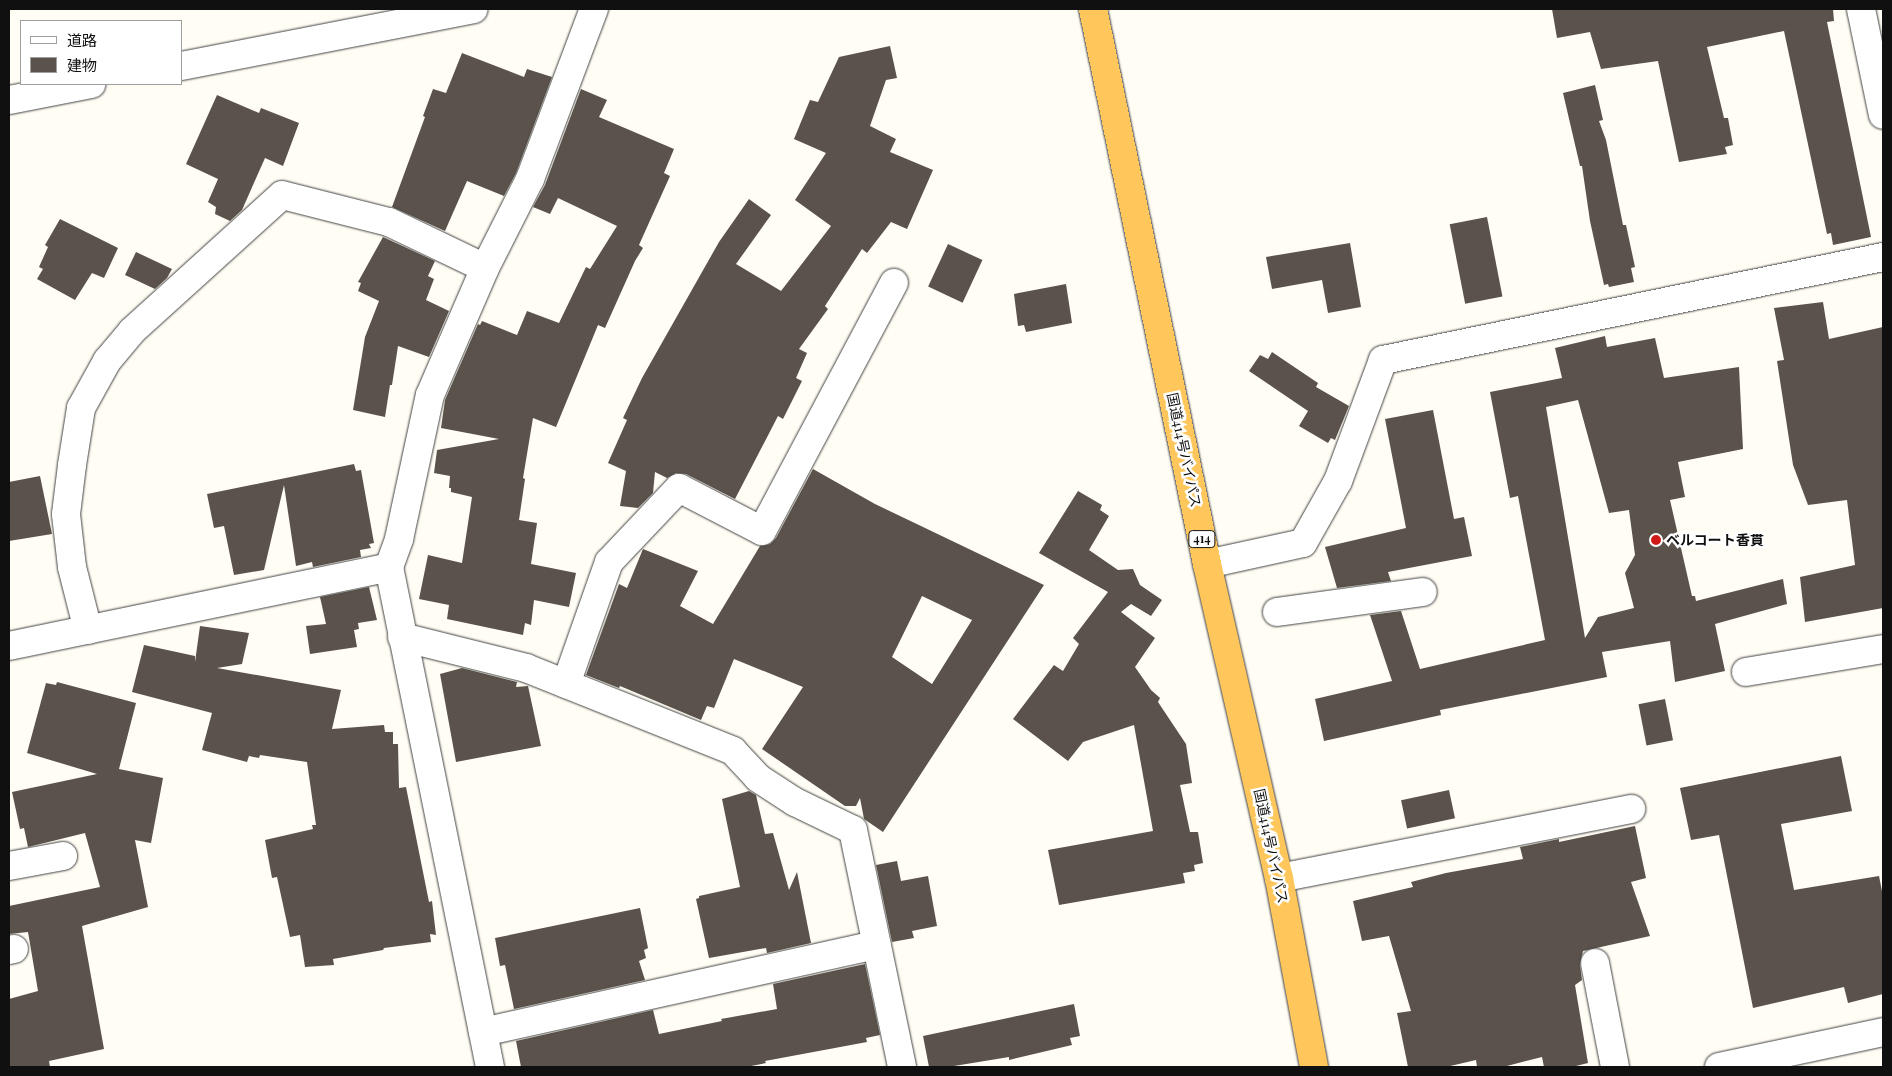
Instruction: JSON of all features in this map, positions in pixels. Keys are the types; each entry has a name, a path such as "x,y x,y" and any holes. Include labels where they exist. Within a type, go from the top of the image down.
{"highway":[{"name":"国道414号バイパス","path":"1093,9 1207,564 1279,878 1314,1067"}],"street":[{"path":"182,66 473,9"},
{"path":"490,1067 389,567 399,539 430,395 485,268 530,180 594,9"},
{"path":"1860,9 1883,115"},
{"path":"9,100 86,85"},
{"path":"88,630 72,567 66,514 72,465 81,408 107,361 132,331 282,195 389,222 485,268"},
{"path":"1207,564 1303,543 1338,481 1384,360 1883,257"},
{"path":"566,684 609,562 679,488 762,531 894,283"},
{"path":"9,646 389,567"},
{"path":"1277,612 1423,592"},
{"path":"402,637 526,668 734,751 758,778 795,802 853,830 902,1067"},
{"path":"1746,672 1883,649"},
{"path":"1279,878 1631,809"},
{"path":"9,866 63,856"},
{"path":"483,1032 876,945"},
{"path":"1595,963 1615,1067"},
{"path":"1718,1067 1883,1032"}],"building":[{"path":"1552,9 1833,9 1834,21 1827,22 1871,237 1833,245 1831,233 1827,234 1784,31 1707,47 1724,118 1728,118 1733,145 1725,147 1727,154 1679,162 1658,61 1601,69 1590,32 1557,38"},
{"path":"890,46 897,78 886,80 870,126 896,139 890,152 933,170 907,229 891,222 867,253 862,249 825,306 828,309 799,349 807,353 796,378 802,381 783,419 778,416 735,499 686,474 676,473 667,478 655,472 653,493 638,508 620,506 626,471 608,463 627,420 623,418 642,378 719,242 749,199 771,215 736,264 781,291 831,226 795,200 826,153 794,139 810,100 818,102 839,57"},
{"path":"462,53 524,77 527,69 552,77 516,173 504,196 467,181 445,231 392,207 425,117 423,116 433,89 446,93"},
{"path":"1595,85 1603,120 1599,121 1606,140 1623,225 1626,225 1635,267 1631,268 1634,282 1609,287 1608,284 1604,285 1590,221 1582,166 1580,166 1563,93"},
{"path":"581,89 607,100 599,117 674,149 664,173 670,176 639,245 643,248 635,261 605,328 598,325 556,427 533,418 523,478 525,479 519,520 537,523 531,564 576,573 569,607 534,600 531,625 525,623 523,635 447,619 449,605 419,599 428,555 462,563 472,497 451,492 451,488 449,488 450,476 434,473 437,450 499,439 441,428 445,400 478,324 480,325 482,321 517,335 527,311 559,323 586,267 590,269 617,226 558,198 550,214 533,207 545,185"},
{"path":"217,95 259,113 261,108 299,123 283,166 265,158 242,210 230,221 215,214 216,207 208,202 218,179 186,164"},
{"path":"1487,217 1502,297 1465,304 1450,224"},
{"path":"60,219 118,248 104,278 92,273 75,300 37,279 43,269 39,267 48,247 45,245"},
{"path":"383,237 435,261 428,276 434,279 426,300 449,311 429,357 398,346 385,417 353,410 365,337 379,301 358,291 361,283 358,282"},
{"path":"1350,243 1361,307 1328,313 1322,280 1272,289 1266,257"},
{"path":"948,244 982,260 963,303 928,287"},
{"path":"136,252 172,269 167,278 155,289 125,275"},
{"path":"1066,284 1072,323 1026,332 1024,325 1018,326 1014,294"},
{"path":"1823,302 1829,339 1883,327 1883,608 1805,622 1800,577 1855,565 1847,500 1808,505 1793,465 1777,361 1784,360 1774,308"},
{"path":"1605,336 1607,347 1655,338 1664,378 1739,367 1743,449 1678,462 1685,497 1670,500 1692,596 1695,596 1696,601 1783,579 1787,604 1715,624 1725,671 1675,682 1670,641 1602,652 1607,677 1440,710 1441,715 1324,741 1315,699 1392,681 1370,615 1401,611 1420,669 1545,640 1518,496 1510,498 1490,392 1562,378 1555,348","holes":["1578,400 1609,513 1629,510 1635,555 1625,573 1634,608 1598,617 1585,638 1546,407"]},
{"path":"1272,352 1318,383 1316,387 1349,406 1335,440 1331,438 1328,443 1299,426 1308,411 1249,371 1260,355 1268,359"},
{"path":"1433,410 1454,519 1464,517 1472,556 1388,572 1391,581 1337,588 1325,547 1406,528 1385,419"},
{"path":"354,464 356,471 361,470 374,543 369,544 371,548 360,550 361,557 313,567 312,562 296,566 284,485 264,570 234,575 224,526 214,528 207,494"},
{"path":"813,469 875,504 1044,585 883,832 864,819 860,798 856,806 845,806 762,749 803,687 734,659 714,708 707,706 701,720 620,686 619,688 586,675 619,584 627,588 643,549 698,571 680,606 713,624 760,546 770,544 776,538","holes":["922,596 972,620 932,684 892,657"]},
{"path":"40,476 52,534 9,541 9,482"},
{"path":"1078,491 1102,505 1100,510 1109,516 1089,550 1118,570 1133,569 1140,585 1162,600 1151,616 1131,604 1121,612 1155,638 1135,667 1151,690 1160,698 1158,702 1186,744 1192,783 1180,785 1190,832 1198,832 1203,863 1194,865 1195,871 1183,873 1185,883 1059,905 1048,850 1153,831 1134,725 1083,742 1068,761 1013,719 1054,665 1063,671 1079,644 1073,638 1108,592 1039,553"},
{"path":"369,587 377,620 358,623 359,629 354,630 357,647 310,654 306,626 326,624 320,597"},
{"path":"200,626 249,633 242,664 217,668 341,690 332,729 384,725 385,732 393,732 393,744 398,744 399,788 406,787 429,902 432,901 436,935 430,934 431,942 384,948 383,950 333,959 334,965 305,967 300,935 290,937 277,877 272,878 265,840 313,829 312,825 316,825 307,762 260,755 259,758 249,756 247,762 202,750 212,713 132,692 144,645 195,656 195,662"},
{"path":"462,668 517,682 516,687 528,686 541,746 456,762 440,674"},
{"path":"57,682 136,703 119,769 163,778 151,843 135,840 148,907 82,926 104,1049 49,1061 50,1067 9,1067 9,999 38,991 28,932 9,934 9,906 100,887 85,833 28,847 24,828 20,829 12,792 97,774 27,753 46,683 56,685"},
{"path":"1665,699 1673,740 1647,745 1638,704"},
{"path":"1841,756 1852,811 1781,824 1794,890 1879,876 1883,896 1883,994 1848,1003 1844,987 1753,1008 1719,835 1691,840 1680,788"},
{"path":"1449,790 1455,818 1407,829 1401,800"},
{"path":"749,791 756,795 765,834 773,833 789,890 797,872 811,943 767,953 766,948 709,958 696,899 699,896 740,887 722,799"},
{"path":"1635,826 1646,878 1631,882 1650,936 1583,951 1580,965 1582,980 1575,985 1588,1063 1572,1067 1544,1067 1542,1057 1503,1067 1477,1067 1476,1060 1446,1067 1408,1067 1397,1013 1411,1011 1389,936 1362,941 1353,901 1413,887 1411,882 1446,873 1523,859 1520,847 1559,839 1559,842"},
{"path":"897,861 901,881 928,876 937,926 912,931 914,938 892,942 876,865"},
{"path":"640,908 648,948 644,950 646,958 639,961 645,980 514,1009 505,965 500,966 495,938"},
{"path":"865,964 880,1035 866,1038 867,1042 765,1061 766,1063 746,1067 521,1067 516,1041 653,1010 659,1034 722,1021 721,1019 777,1009 773,984"},
{"path":"1074,1004 1080,1036 1070,1038 1072,1045 1009,1060 1009,1057 948,1067 929,1067 923,1036"}],"place":[{"name":"ベルコート香貫","path":"1656,540"}]}
